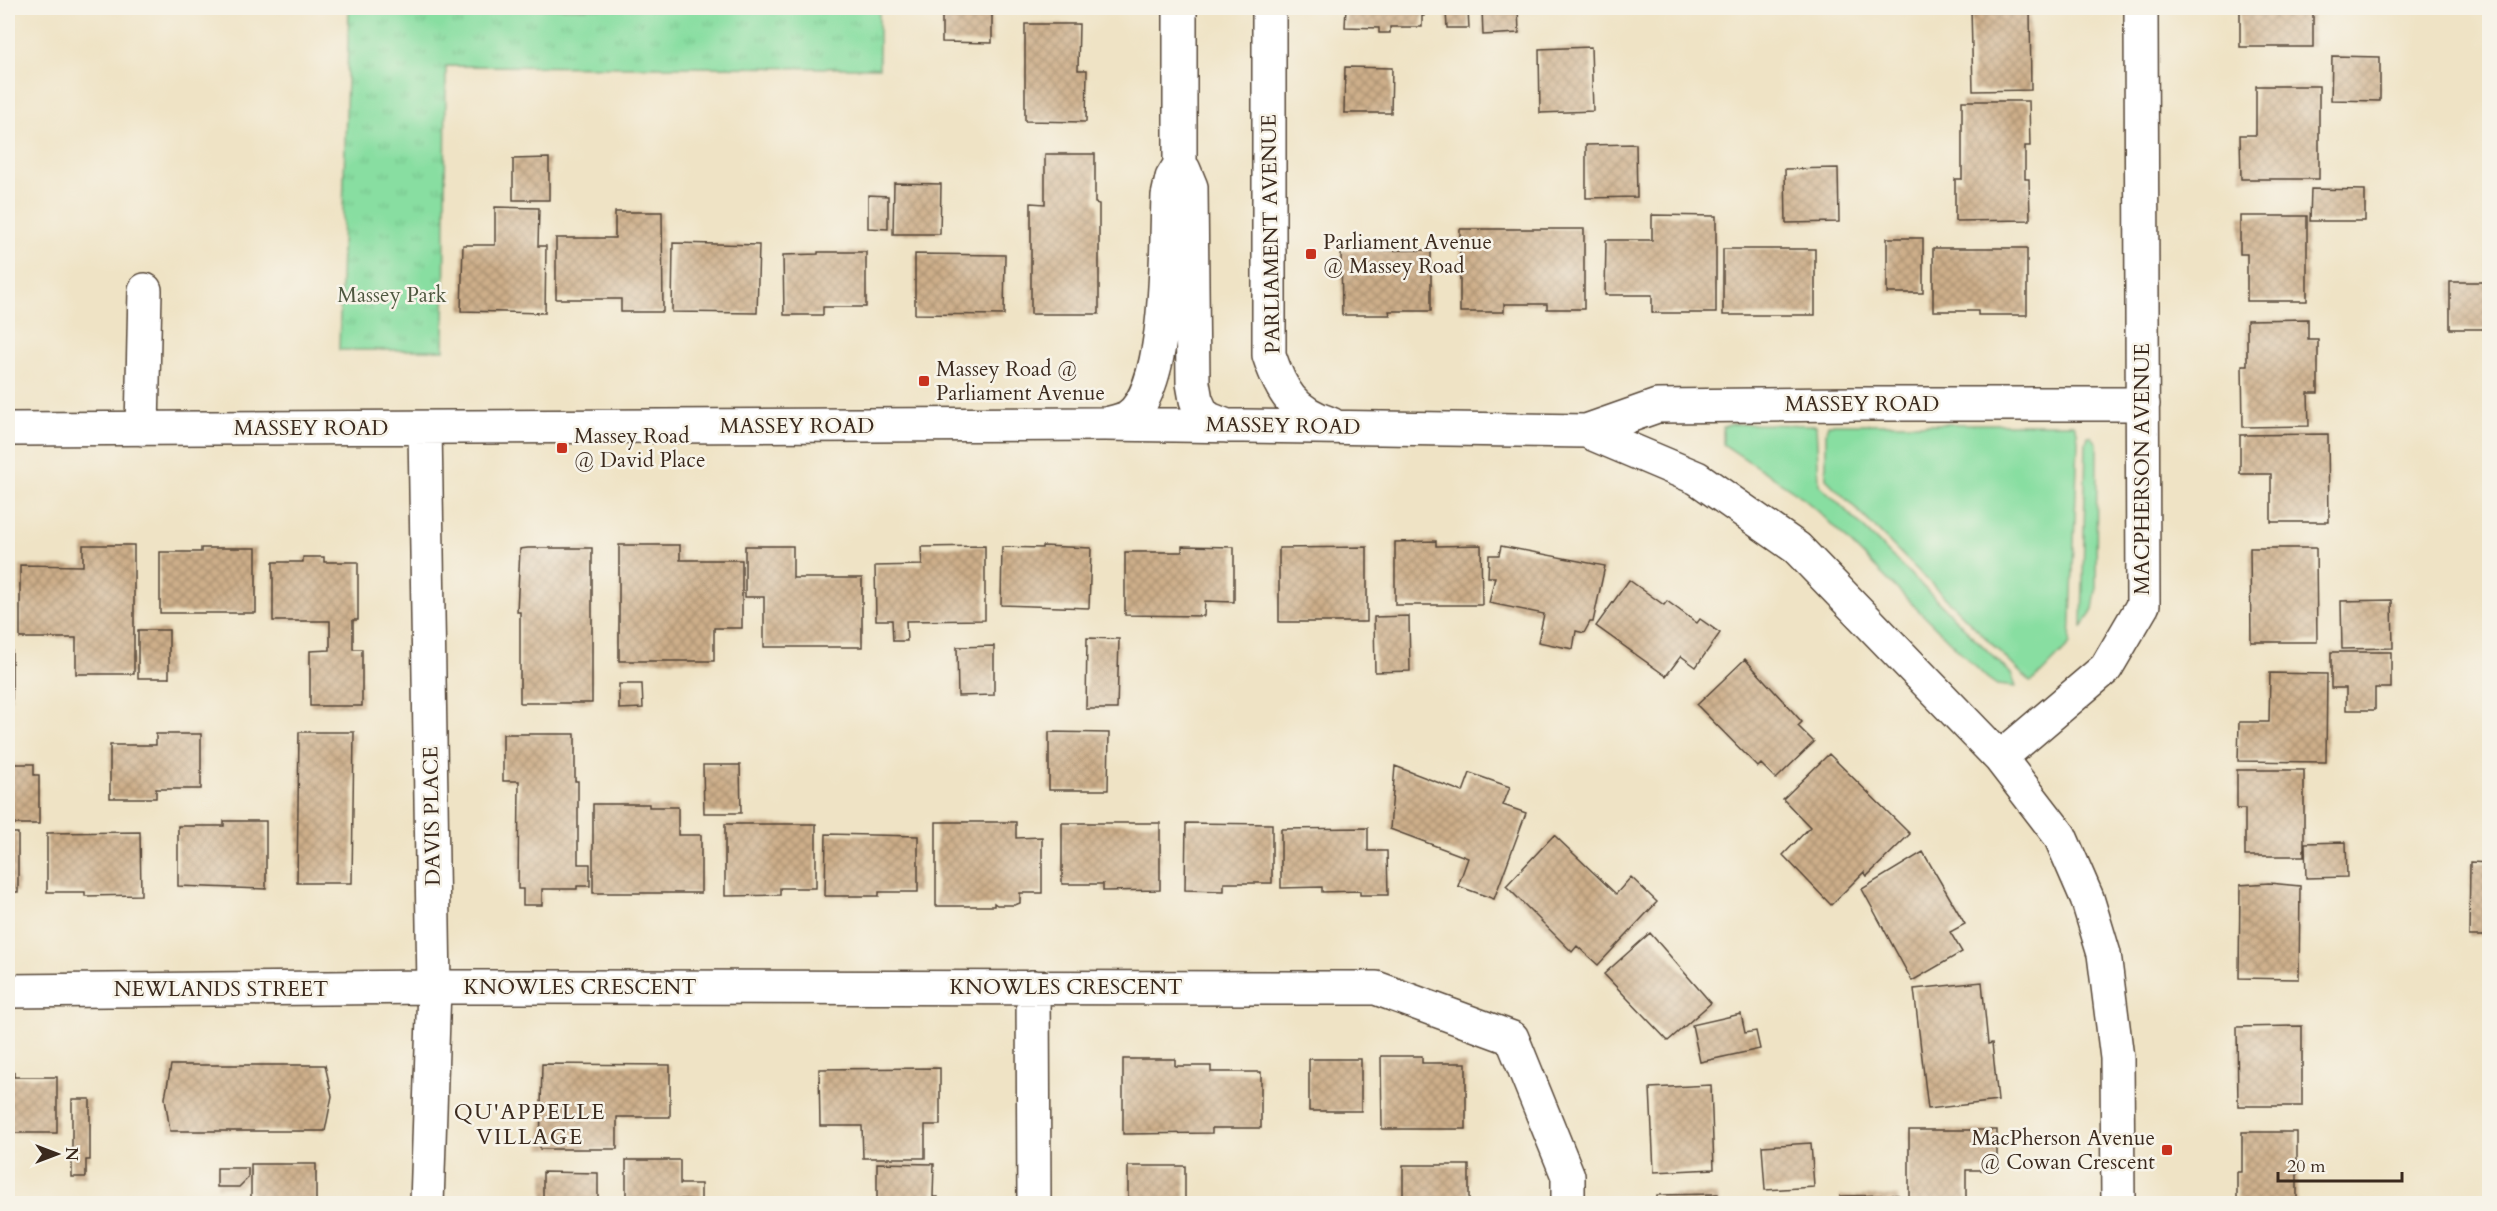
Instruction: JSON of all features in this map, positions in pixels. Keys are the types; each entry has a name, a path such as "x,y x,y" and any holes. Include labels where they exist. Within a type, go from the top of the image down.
{"street":[{"path":"1104,424 1128,416 1144,396 1150,381 1163,324 1168,196 1172,178 1180,165 1180,8"},
{"name":"PARLIAMENT AVENUE","path":"1269,8 1269,355 1278,381 1293,403 1314,419 1338,427"},
{"name":"MACPHERSON AVENUE","path":"2000,758 2106,668 2142,605 2141,8"},
{"path":"1180,165 1188,176 1191,186 1191,344 1196,400 1202,413 1209,419 1232,426 1250,415 1260,400 1267,379 1269,355"},
{"path":"142,429 145,290"},
{"name":"MASSEY ROAD","path":"8,429 1104,424 1586,432 1657,406 2143,404"},
{"name":"DAVIS PLACE","path":"425,428 434,987 427,1203"},
{"name":"MASSEY ROAD","path":"1586,432 1697,478 1797,548 2000,758"},
{"path":"2000,758 2060,836 2087,898 2104,954 2117,1058 2118,1203"},
{"name":"KNOWLES CRESCENT","path":"434,987 1376,988 1512,1038 1568,1176 1568,1203"},
{"name":"NEWLANDS STREET","path":"8,991 434,987"},
{"path":"1033,987 1034,1203"}],"green space":[{"name":"Massey Park","path":"349,8 879,8 879,68 446,66 444,350 339,350"},
{"path":"1732,424 1816,425 1819,484 2011,674 2016,687 1997,685 1987,678 1820,513 1798,494 1723,444 1723,427"},
{"path":"1828,424 2074,424 2078,441 2070,644 2040,675 2030,682 1826,479"},
{"path":"2088,436 2091,436 2097,443 2096,591 2093,609 2082,628 2086,443"}],"building":[{"path":"1346,8 1424,8 1424,16 1422,16 1422,27 1390,27 1390,33 1379,33 1379,28 1345,27"},
{"path":"1439,8 1518,8 1519,33 1483,35 1482,9 1468,10 1469,28 1447,28 1446,11 1439,11"},
{"path":"1971,8 2030,8 2031,90 1973,91"},
{"path":"2240,8 2313,8 2313,47 2240,47"},
{"path":"942,10 992,10 992,43 942,42"},
{"path":"1025,24 1079,24 1078,70 1087,70 1086,122 1025,121"},
{"path":"1591,47 1593,111 1540,113 1539,49"},
{"path":"2332,56 2380,57 2380,101 2331,100"},
{"path":"1345,67 1392,68 1391,113 1344,113"},
{"path":"2256,86 2319,86 2319,179 2241,179 2240,135 2256,135"},
{"path":"1962,101 2029,101 2030,146 2025,146 2025,179 2029,179 2030,220 1955,221 1955,179 1962,179"},
{"path":"2487,112 2490,112 2490,275 2487,275"},
{"path":"1636,144 1637,197 1586,198 1586,145"},
{"path":"1045,154 1095,154 1095,203 1099,204 1099,314 1031,314 1031,203 1045,204"},
{"path":"549,158 549,200 513,200 513,159"},
{"path":"1838,168 1839,222 1786,223 1785,169"},
{"path":"894,183 941,184 940,234 893,234"},
{"path":"2311,189 2365,190 2365,221 2310,221"},
{"path":"868,195 888,196 888,229 868,228"},
{"path":"495,207 539,208 538,246 546,246 545,313 461,311 463,245 495,245"},
{"path":"615,212 662,212 663,312 621,312 621,299 556,299 556,238 615,238"},
{"path":"1652,215 1716,216 1716,313 1652,313 1652,295 1605,295 1606,240 1652,240"},
{"path":"2240,216 2307,216 2307,301 2247,301 2247,254 2240,254"},
{"path":"1460,229 1584,229 1584,309 1547,309 1547,304 1504,304 1504,312 1460,312"},
{"path":"1887,238 1923,238 1923,293 1887,293"},
{"path":"673,243 759,245 757,313 672,312"},
{"path":"1933,248 2027,248 2027,315 1978,315 1978,311 1933,311"},
{"path":"1723,249 1815,249 1815,315 1723,315"},
{"path":"1431,250 1431,311 1389,311 1390,315 1342,315 1341,251"},
{"path":"818,252 866,252 866,307 823,307 823,315 784,315 783,255 818,254"},
{"path":"915,254 1005,255 1004,315 915,314"},
{"path":"2450,282 2490,282 2490,329 2450,329"},
{"path":"2308,319 2308,339 2318,339 2318,393 2308,393 2309,426 2243,427 2242,365 2247,365 2247,320"},
{"path":"2328,434 2329,522 2271,522 2271,474 2240,474 2240,435"},
{"path":"1436,541 1436,546 1481,545 1482,605 1395,605 1395,542"},
{"path":"83,545 134,545 134,674 76,674 76,638 20,638 20,565 83,566"},
{"path":"619,545 680,545 680,560 742,560 742,628 714,628 714,661 619,661"},
{"path":"745,546 793,546 793,578 862,578 862,647 764,647 764,597 745,597"},
{"path":"985,546 985,620 906,621 907,641 893,641 892,620 876,620 875,566 922,565 921,547"},
{"path":"1042,546 1091,548 1089,608 1001,605 1002,547 1042,548"},
{"path":"1182,546 1234,547 1234,602 1205,601 1204,616 1125,615 1125,552 1182,552"},
{"path":"1501,546 1605,566 1593,622 1590,622 1584,633 1576,631 1573,649 1538,642 1544,614 1489,603 1495,577 1488,577 1489,555 1499,555"},
{"path":"1367,547 1367,622 1279,622 1279,548"},
{"path":"201,548 256,548 256,613 160,613 160,552 201,552"},
{"path":"592,548 592,703 520,703 520,612 517,612 520,549"},
{"path":"2250,548 2316,548 2317,642 2251,642"},
{"path":"303,557 324,557 324,562 358,562 358,620 353,620 353,649 362,649 362,706 310,706 310,651 330,650 330,621 273,621 273,562 303,562"},
{"path":"1629,580 1664,605 1667,601 1697,623 1700,619 1720,633 1696,667 1681,656 1666,676 1596,626"},
{"path":"2392,600 2393,648 2342,649 2341,601"},
{"path":"1409,616 1410,671 1375,672 1374,617"},
{"path":"138,630 169,630 169,678 138,678"},
{"path":"1087,638 1119,639 1117,709 1086,709"},
{"path":"8,645 12,645 12,699 8,699"},
{"path":"994,646 994,695 958,696 957,647"},
{"path":"2331,652 2391,652 2391,688 2375,688 2375,710 2346,710 2346,688 2331,688"},
{"path":"1745,659 1802,722 1798,726 1814,742 1776,779 1761,764 1758,767 1697,705"},
{"path":"2270,673 2327,674 2326,762 2238,761 2239,722 2269,722"},
{"path":"619,684 642,684 643,708 619,709"},
{"path":"299,732 354,732 352,883 297,883"},
{"path":"1049,732 1109,733 1108,790 1049,790"},
{"path":"156,734 201,734 201,789 156,789 156,798 110,798 110,745 156,745"},
{"path":"503,734 575,734 575,781 578,781 578,864 590,864 590,886 577,886 577,889 542,889 542,905 523,905 523,889 518,889 519,781 503,781"},
{"path":"1829,754 1910,834 1867,876 1864,872 1831,905 1783,855 1810,827 1783,799"},
{"path":"8,764 34,764 34,775 39,775 39,824 8,824"},
{"path":"703,765 740,765 741,813 704,813"},
{"path":"1395,766 1463,792 1470,773 1510,787 1503,805 1526,813 1494,899 1458,886 1468,858 1390,829"},
{"path":"2237,770 2304,770 2304,856 2245,856 2245,809 2237,809"},
{"path":"593,804 649,804 649,807 678,807 678,835 701,835 701,893 593,893"},
{"path":"224,821 266,821 266,889 178,886 178,826 224,826"},
{"path":"936,822 1016,822 1016,838 1042,837 1042,893 1020,893 1020,903 1015,905 994,903 994,906 936,906"},
{"path":"1062,823 1160,823 1160,890 1103,891 1103,884 1062,884"},
{"path":"1186,823 1272,824 1272,883 1224,883 1224,891 1185,890"},
{"path":"725,824 816,824 816,888 780,888 780,895 725,896"},
{"path":"1368,828 1368,851 1387,851 1388,895 1360,895 1360,891 1322,892 1322,887 1281,888 1281,829"},
{"path":"140,832 141,895 85,896 85,892 47,892 47,833"},
{"path":"8,833 18,833 18,892 8,892"},
{"path":"826,834 918,836 918,892 879,892 879,896 825,896"},
{"path":"1554,835 1616,894 1631,877 1657,902 1598,965 1577,946 1572,952 1506,886"},
{"path":"2346,842 2347,877 2306,878 2305,843"},
{"path":"1923,852 1965,924 1950,932 1962,952 1912,981 1862,889"},
{"path":"2470,862 2490,863 2490,936 2469,936"},
{"path":"2269,883 2300,886 2299,979 2239,978 2240,885"},
{"path":"1650,933 1711,1003 1668,1041 1604,974"},
{"path":"1982,982 1988,1044 1992,1043 1998,1101 1928,1109 1914,989"},
{"path":"1741,1014 1745,1033 1756,1031 1760,1049 1700,1062 1692,1025"},
{"path":"2302,1026 2302,1106 2238,1106 2237,1027"},
{"path":"1381,1056 1422,1056 1422,1063 1466,1063 1466,1129 1382,1129"},
{"path":"1123,1059 1175,1059 1175,1066 1211,1066 1211,1072 1261,1072 1261,1128 1212,1128 1212,1133 1123,1134"},
{"path":"1309,1059 1361,1059 1361,1111 1309,1111"},
{"path":"542,1064 670,1065 670,1117 617,1117 617,1149 540,1149"},
{"path":"171,1065 325,1065 332,1096 325,1131 170,1131 165,1098"},
{"path":"940,1068 940,1125 925,1125 925,1158 863,1158 862,1126 820,1126 819,1069"},
{"path":"8,1072 14,1072 14,1077 57,1077 57,1133 8,1133"},
{"path":"1711,1085 1714,1169 1654,1172 1650,1088"},
{"path":"72,1099 90,1099 90,1160 86,1160 86,1177 72,1177"},
{"path":"1909,1130 1997,1130 1997,1170 1966,1170 1966,1204 1909,1204"},
{"path":"2242,1132 2297,1132 2297,1204 2237,1204 2237,1172 2242,1172"},
{"path":"1811,1143 1814,1187 1765,1190 1762,1146"},
{"path":"626,1160 680,1160 680,1184 701,1184 701,1200 681,1199 681,1204 626,1204"},
{"path":"877,1163 934,1164 933,1197 938,1197 938,1204 877,1204"},
{"path":"251,1164 316,1164 316,1204 251,1204"},
{"path":"1403,1165 1469,1165 1469,1204 1403,1204"},
{"path":"1128,1166 1185,1166 1185,1204 1128,1204"},
{"path":"217,1168 248,1168 248,1178 239,1187 217,1187"},
{"path":"543,1172 598,1173 598,1204 543,1204"},
{"path":"1718,1194 1719,1204 1657,1204 1657,1195"},
{"path":"1898,1195 1899,1204 1840,1204 1840,1196"}],"place":[{"name":"Parliament Avenue @ Massey Road","path":"1311,254"},
{"name":"Massey Road @ Parliament Avenue","path":"924,381"},
{"name":"Massey Road @ David Place","path":"562,448"},
{"name":"MacPherson Avenue @ Cowan Crescent","path":"2167,1150"}],"district":[{"name":"QU'APPELLE VILLAGE","path":"530,1124"}]}
